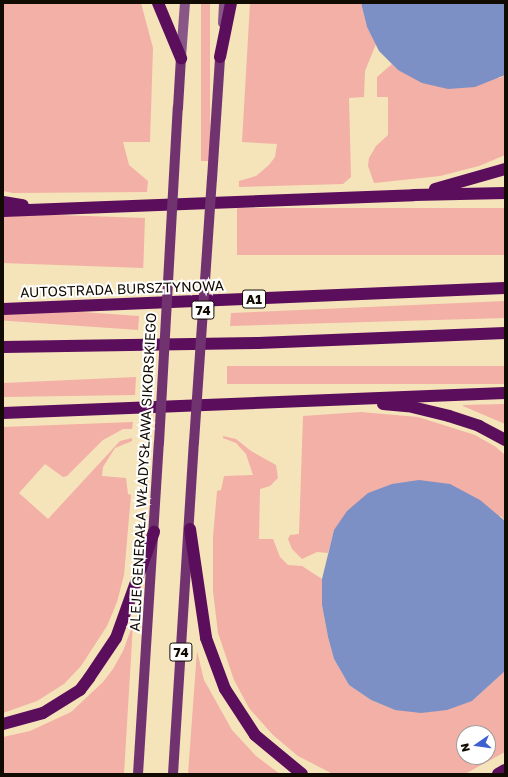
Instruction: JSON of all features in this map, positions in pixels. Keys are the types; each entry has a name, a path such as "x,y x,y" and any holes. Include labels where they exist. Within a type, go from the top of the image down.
{"highway":[{"path":"158,3 181,58"},
{"path":"220,57 231,3"},
{"path":"414,194 505,169"},
{"path":"3,211 414,194 505,193"},
{"path":"3,202 54,208"},
{"name":"AUTOSTRADA BURSZTYNOWA","path":"3,309 505,288"},
{"path":"3,347 258,343 505,333"},
{"path":"3,415 505,392"},
{"path":"322,401 408,406 479,426 505,440"},
{"path":"190,530 206,638 225,689 255,735 302,774"},
{"path":"3,724 43,713 80,690 116,638 154,532"},
{"path":"498,774 505,770"}],"main road":[{"name":"ALEJE GENERAŁA WŁADYSŁAWA SIKORSKIEGO","path":"138,774 154,532 185,3"},
{"path":"220,57 224,3"},
{"name":"74","path":"173,774 220,57"}],"shaded area":[{"path":"3,3 141,3 153,48 150,142 123,142 129,165 148,181 147,192 13,193 3,191"},
{"path":"201,3 210,3 210,161 201,161"},
{"path":"250,3 361,3 367,27 376,44 365,71 364,97 349,98 351,177 343,184 239,187 239,181 256,176 269,165 275,157 277,144 242,142"},
{"path":"392,64 398,70 500,78 505,75 505,155 479,166 440,176 374,183 368,166 369,158 376,146 388,135 388,97 377,97 377,77"},
{"path":"237,208 505,208 505,255 237,255"},
{"path":"3,213 145,218 143,268 3,263"},
{"path":"505,301 505,318 230,326 231,313"},
{"path":"3,307 139,316 138,330 3,321"},
{"path":"227,366 505,366 505,384 227,384"},
{"path":"136,377 135,395 3,397 3,383"},
{"path":"505,404 505,424 463,406 463,405"},
{"path":"361,412 418,417 475,435 496,447 505,455 505,521 501,516 334,530 328,553 317,552 302,559 292,549 288,539 290,535 299,534 303,416"},
{"path":"133,422 132,429 123,429 103,440 67,476 63,477 45,464 19,493 48,519 120,441 132,438 132,441 115,448 103,467 102,476 126,478 128,494 131,495 124,575 117,602 107,626 81,666 64,684 37,701 3,713 3,427"},
{"path":"223,436 236,439 251,451 276,465 278,478 270,486 260,489 259,539 273,539 280,557 288,565 302,566 322,579 322,605 328,637 334,659 349,685 371,700 395,710 472,701 505,671 505,752 496,757 496,725 456,725 456,765 481,765 465,774 333,774 298,756 273,735 249,708 234,680 218,633 213,591 213,537 217,491 221,490 224,476 253,475 246,454 236,443 223,438"},
{"path":"133,624 124,774 3,774 3,737 30,731 71,712 103,682 113,669 123,651"},
{"path":"197,651 204,680 232,730 256,756 280,774 188,774"}],"water":[{"path":"361,3 505,3 505,75 475,87 448,89 422,83 398,70 379,51 367,27"},
{"path":"419,480 450,484 480,500 505,521 505,671 472,701 447,710 421,713 395,710 371,700 349,685 334,659 322,605 322,579 334,530 347,511 368,493 392,484"}]}
